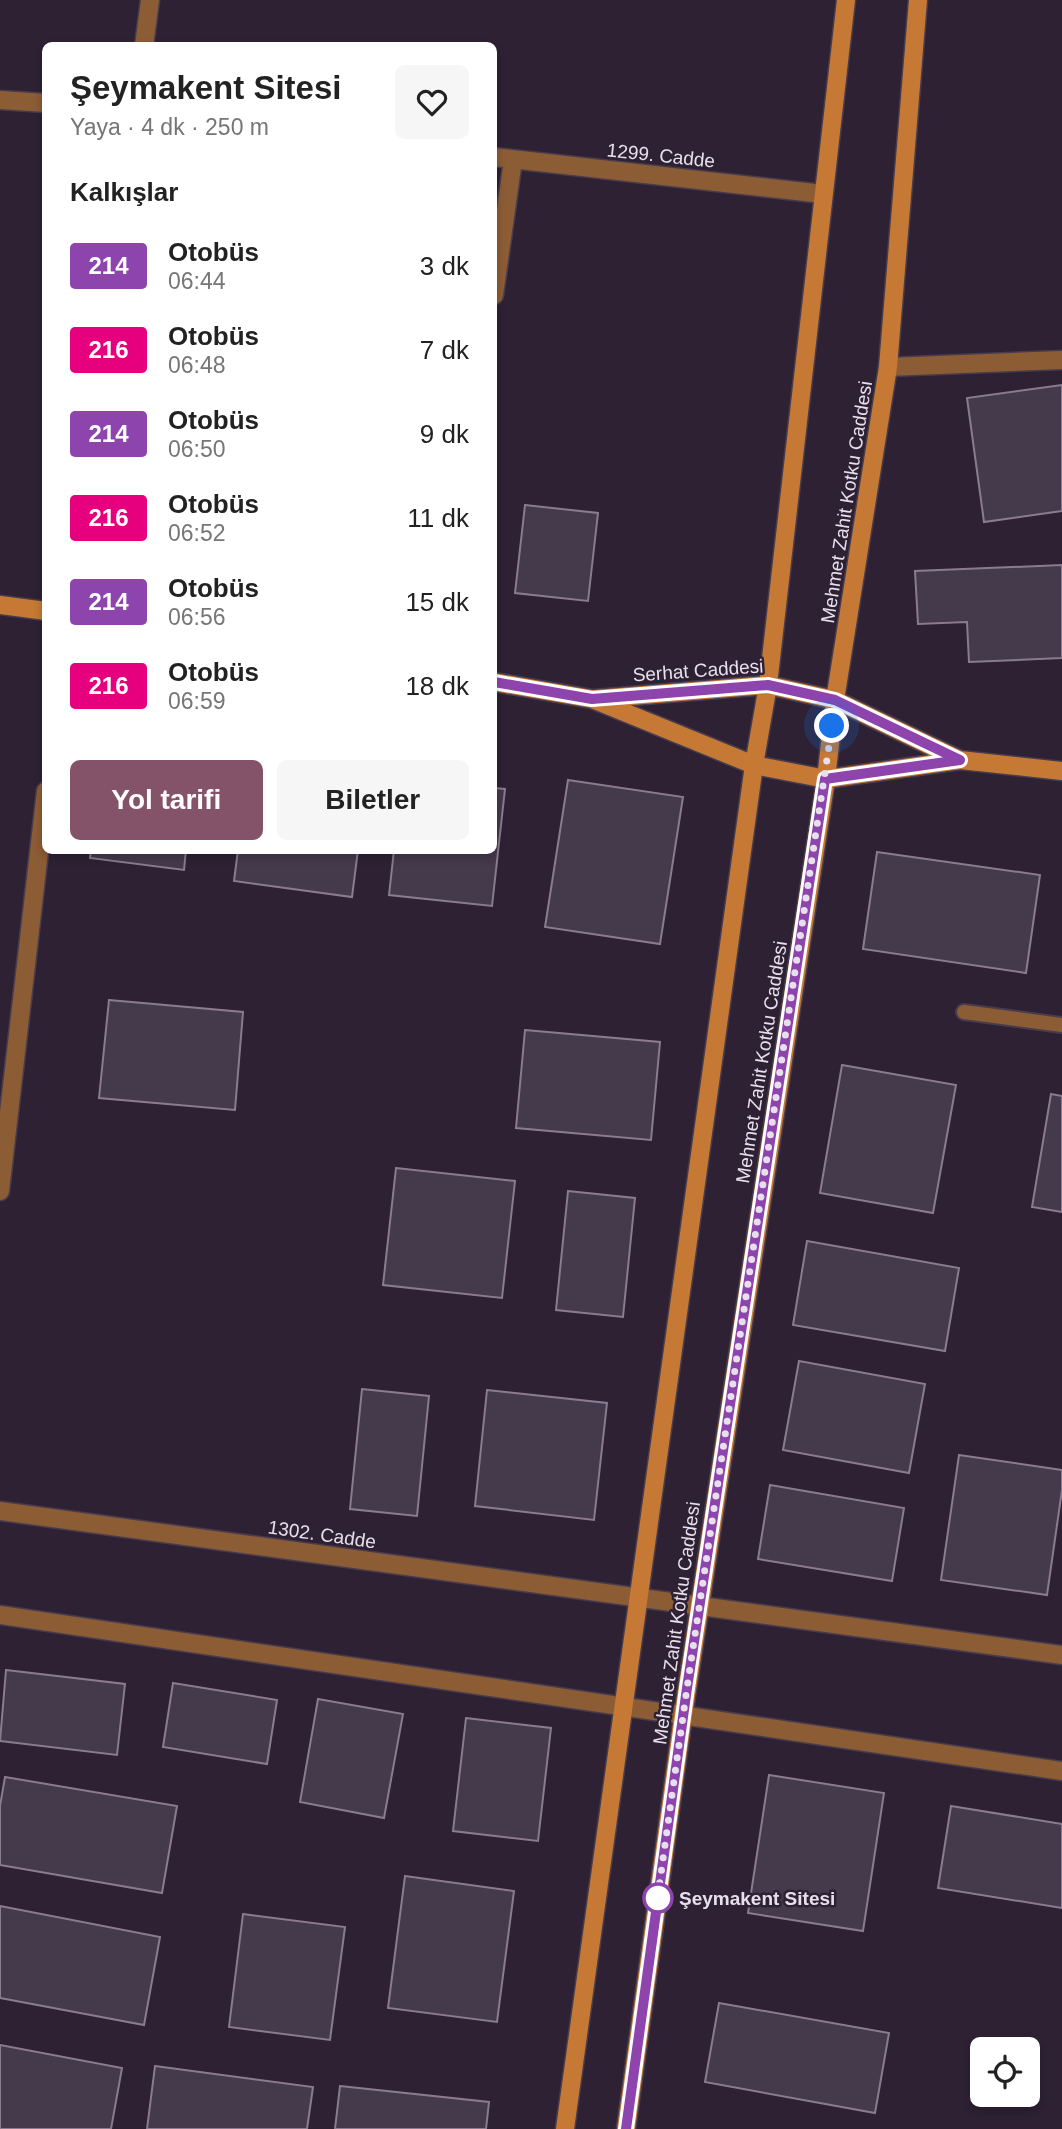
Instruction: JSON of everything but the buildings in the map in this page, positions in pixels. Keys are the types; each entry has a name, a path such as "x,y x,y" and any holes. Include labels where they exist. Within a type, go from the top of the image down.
{"main road":[{"name":"Mehmet Zahit Kotku Caddesi","path":"565,2129 754,765 768,685 846,0"},
{"name":"Mehmet Zahit Kotku Caddesi","path":"626,2129 699,1606 835,700 888,367 918,0"},
{"path":"0,605 42,610"},
{"name":"Serhat Caddesi","path":"497,683 592,699 754,765 825,779 960,760 1062,771"},
{"name":"Serhat Caddesi","path":"592,699 768,685 835,700 960,760"}],"street":[{"path":"145,42 150,0"},
{"path":"0,100 42,103"},
{"name":"1299. Cadde","path":"497,158 823,194"},
{"path":"497,274 513,160"},
{"path":"888,367 1062,360"},
{"path":"0,1191 42,826"},
{"name":"1302. Cadde","path":"0,1511 1062,1655"},
{"path":"0,1615 1062,1771"}],"lane":[{"path":"964,1012 1062,1025"}],"bus line":[{"name":"214","path":"497,683 592,699 768,685 835,700 960,760 825,779 687,1688 626,2129"}],"place":[{"name":"Şeymakent Sitesi","path":"658,1898"}],"route":[{"path":"658,1898 656,1909 832,726"}]}
